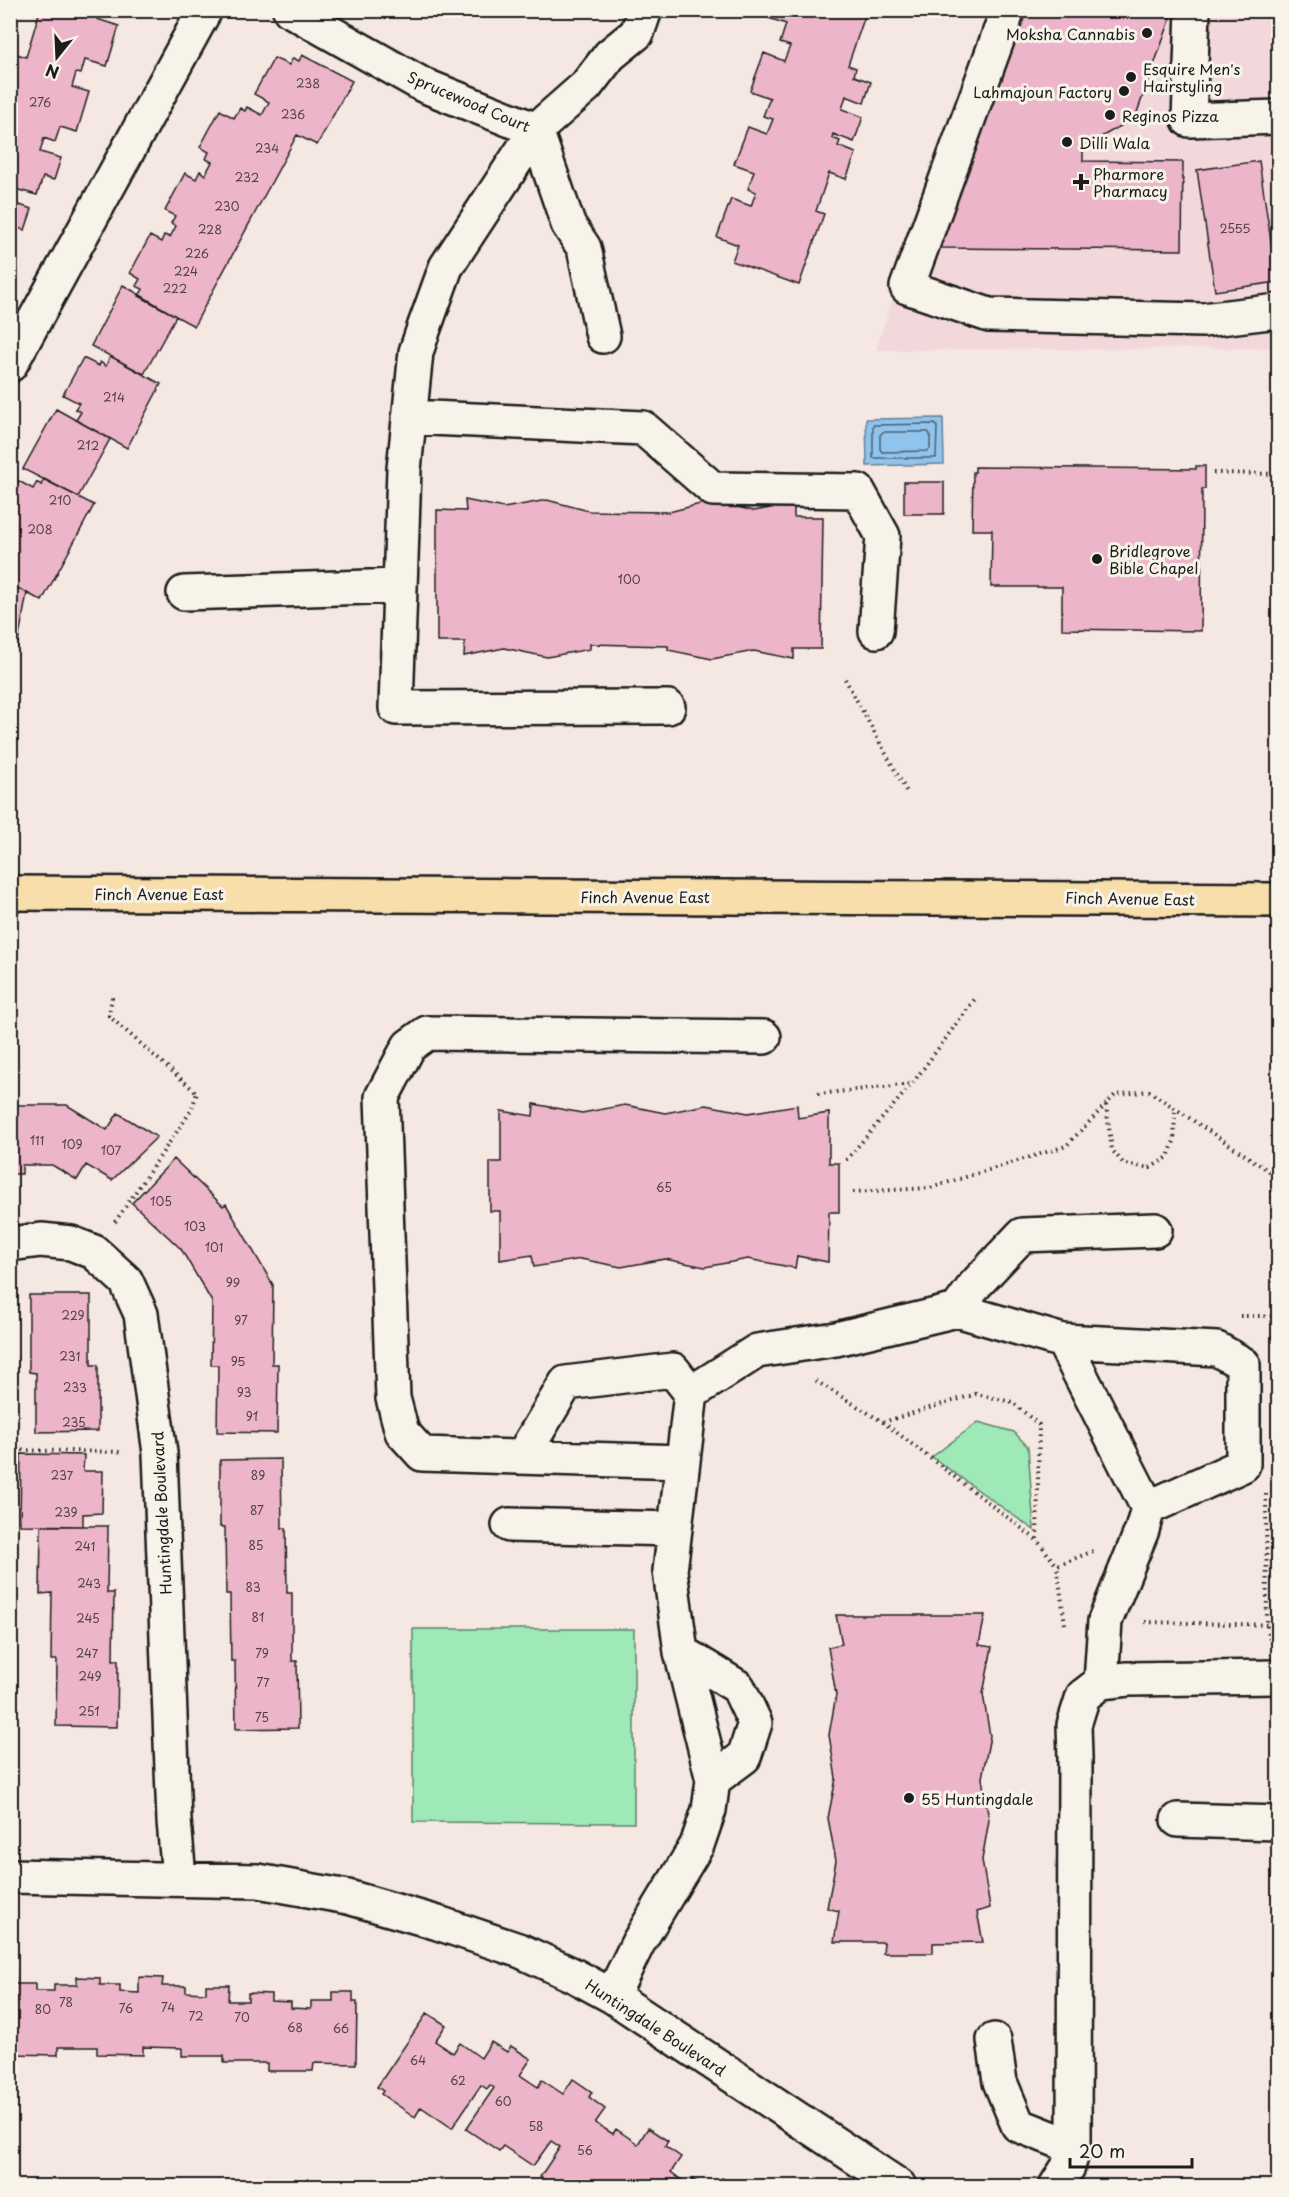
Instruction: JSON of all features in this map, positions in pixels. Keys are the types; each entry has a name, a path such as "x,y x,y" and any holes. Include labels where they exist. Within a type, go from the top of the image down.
{"main road":[{"name":"Finch Avenue East","path":"10,893 1278,900"}],"street":[{"path":"10,365 205,10"},
{"name":"Sprucewood Court","path":"290,10 423,85 536,130 586,86 610,55 637,33 645,10"},
{"path":"1008,10 907,287 989,315 1203,320 1278,311"},
{"path":"1193,10 1190,120 1278,117"},
{"path":"536,130 568,224 584,248 603,336"},
{"path":"536,130 446,267 416,352 404,469 396,708 668,707"},
{"path":"410,417 644,428 713,489 858,490 883,536 876,632"},
{"path":"184,593 399,586"},
{"path":"682,1462 422,1454 402,1432 393,1398 382,1097 409,1046 427,1033 764,1037"},
{"path":"957,1310 975,1285 1022,1235 1155,1230"},
{"name":"Huntingdale Boulevard","path":"10,1244 41,1240 71,1243 94,1252 126,1281 141,1314 160,1453 174,1821 179,1878"},
{"path":"691,1394 757,1351 836,1339 957,1310 1063,1341 1217,1349 1243,1364 1243,1465 1148,1508"},
{"path":"1063,1341 1148,1508 1142,1530 1105,1621 1101,1682"},
{"path":"522,1457 566,1383 673,1370 691,1394 670,1571 681,1652 712,1780 709,1810 697,1845 638,1943 612,1996"},
{"path":"509,1525 674,1529"},
{"path":"681,1652 738,1687 755,1723 744,1757 712,1780"},
{"path":"1056,2187 1068,2167 1074,2147 1074,1725 1083,1696 1101,1682 1128,1679 1278,1677"},
{"path":"1178,1820 1278,1823"},
{"name":"Huntingdale Boulevard","path":"10,1876 258,1881 348,1897 438,1923 521,1951 612,1996 899,2187"},
{"path":"994,2040 1000,2082 1018,2125 1074,2147"}],"path":[{"path":"1213,473 1278,474"},
{"path":"845,679 908,794"},
{"path":"846,1160 912,1084 977,996"},
{"path":"94,1252 191,1111 196,1093 109,1016 111,997"},
{"path":"818,1094 912,1084"},
{"path":"853,1191 930,1188 1066,1146 1115,1095 1149,1091 1278,1177"},
{"path":"1106,1104 1113,1150 1124,1164 1150,1168 1168,1157 1174,1141 1175,1109"},
{"path":"1272,1173 1275,1316 1273,1349"},
{"path":"786,1345 811,1378 883,1422 1037,1540 1057,1566"},
{"path":"883,1422 976,1394 1012,1402 1039,1425 1037,1540"},
{"path":"10,1450 160,1453"},
{"path":"1266,1484 1267,1625 1278,1677"},
{"path":"1105,1621 1278,1625"}],"shaded area":[{"path":"986,11 1278,11 1278,348 876,350"}],"green space":[{"path":"978,1422 1014,1432 1028,1447 1034,1530 932,1457"},
{"path":"413,1629 634,1629 634,1823 413,1822"}],"water":[{"path":"943,418 944,464 867,466 866,419"}],"building":[{"path":"40,10 99,10 97,19 119,26 107,66 85,60 81,74 76,73 72,87 89,92 77,132 60,127 55,142 44,138 40,152 61,158 54,180 43,177 37,195 15,189 10,201 10,75 17,54 26,57"},
{"path":"769,10 867,10 848,65 856,68 854,76 871,82 864,103 846,96 842,109 863,117 854,142 833,134 832,138 840,141 838,146 856,153 846,179 829,173 816,211 824,214 799,285 732,261 738,245 717,237 731,199 751,206 756,192 748,189 754,171 734,164 748,127 767,134 773,119 763,116 770,98 750,91 764,53 784,61 790,46 780,43 786,24 766,17"},
{"path":"1024,10 1171,10 1170,20 1135,118 1083,147 1083,161 1183,162 1182,250 940,248"},
{"path":"302,55 352,81 317,145 297,135 194,326 139,296 143,289 136,286 140,279 130,273 150,236 161,242 164,235 170,237 176,226 171,223 175,216 165,211 185,173 196,179 200,171 205,175 212,162 206,159 209,152 200,147 220,110 234,118 240,108 245,111 247,107 262,115 269,102 254,94 274,58 289,65 293,58 299,61"},
{"path":"1259,161 1277,282 1215,291 1197,170"},
{"path":"10,202 32,209 25,230 10,226"},
{"path":"123,285 176,316 144,374 91,346"},
{"path":"110,356 161,384 127,448 76,420 81,412 75,409 79,403 63,395 83,358 99,366 100,362 106,366"},
{"path":"56,409 110,439 78,497 23,469"},
{"name":"Bridlegrove Bible Chapel","path":"1196,466 1205,466 1205,489 1202,489 1201,631 1062,629 1062,587 991,587 992,530 972,530 975,467 1196,469"},
{"path":"44,479 94,505 42,601 10,584 10,540 13,535 10,534 10,492 17,480 33,489 37,482 41,485"},
{"path":"904,482 944,482 944,514 904,514"},
{"path":"465,500 504,508 547,500 589,511 669,512 712,501 754,511 794,504 794,517 823,517 821,649 794,649 794,659 754,651 712,659 668,650 668,646 590,644 590,649 547,657 504,648 464,656 465,642 437,642 437,510 466,511"},
{"path":"10,584 27,593 17,648 10,649"},
{"path":"534,1104 582,1113 625,1105 665,1113 706,1105 748,1113 797,1105 798,1118 829,1113 829,1163 839,1163 839,1212 829,1212 828,1262 797,1256 795,1268 748,1259 705,1267 665,1259 621,1267 581,1259 534,1267 532,1255 500,1260 500,1211 490,1211 490,1162 501,1162 501,1111 533,1116"},
{"path":"10,1105 67,1105 107,1130 118,1113 157,1137 112,1180 86,1165 77,1180 52,1165 22,1165 22,1174 10,1174"},
{"path":"174,1159 223,1206 226,1204 273,1285 272,1364 278,1364 277,1433 217,1432 218,1365 211,1365 212,1302 181,1249 132,1203"},
{"path":"29,1295 91,1295 91,1365 98,1365 98,1431 36,1432 36,1373 29,1372"},
{"path":"21,1454 84,1455 83,1471 103,1471 102,1513 83,1514 83,1526 20,1525"},
{"path":"281,1459 282,1528 286,1528 287,1593 292,1593 292,1661 297,1661 298,1728 236,1729 235,1661 231,1661 230,1594 226,1594 225,1527 220,1527 220,1460"},
{"path":"41,1526 108,1526 107,1593 114,1593 113,1660 118,1660 117,1727 56,1726 57,1660 51,1660 52,1593 40,1594"},
{"name":"55 Huntingdale","path":"836,1615 985,1615 979,1645 992,1647 983,1694 990,1736 982,1778 989,1820 982,1860 990,1908 977,1912 983,1942 933,1943 933,1953 883,1953 884,1942 834,1942 839,1911 827,1908 836,1861 828,1818 836,1778 829,1735 836,1695 828,1647 842,1644"},
{"path":"10,1976 15,1976 15,1984 35,1984 35,1991 54,1991 54,1985 77,1985 77,1977 100,1978 100,1985 120,1985 120,1992 139,1993 139,1977 163,1978 162,1986 186,1986 186,1992 206,1993 206,1985 229,1985 228,2001 248,2001 248,1993 271,1994 271,2001 291,2002 291,2008 311,2009 311,2001 333,2001 333,1992 353,1992 353,2002 357,2002 356,2064 314,2063 313,2071 267,2071 267,2063 224,2063 224,2056 182,2056 182,2048 143,2047 143,2055 97,2054 97,2047 58,2047 58,2055 12,2054"},
{"path":"427,2013 446,2025 435,2041 453,2053 460,2043 481,2058 491,2042 507,2052 511,2046 531,2059 520,2075 538,2087 542,2080 563,2094 573,2079 592,2092 589,2097 605,2109 595,2123 613,2134 616,2129 638,2144 648,2128 668,2141 665,2146 681,2157 671,2172 688,2185 692,2179 704,2186 554,2186 540,2177 560,2147 551,2141 533,2166 503,2146 499,2151 466,2129 494,2088 490,2085 487,2089 481,2085 452,2128 421,2107 415,2117 381,2094 383,2091 377,2087"},
{"path":"722,2178 736,2186 716,2186"}],"place":[{"name":"Moksha Cannabis","path":"1147,33"},
{"name":"Esquire Men's Hairstyling","path":"1131,77"},
{"name":"Lahmajoun Factory","path":"1124,91"},
{"name":"Reginos Pizza","path":"1110,115"},
{"name":"Dilli Wala","path":"1067,142"},
{"name":"Pharmore Pharmacy","path":"1081,182"},
{"name":"Bridlegrove Bible Chapel","path":"1097,559"},
{"name":"55 Huntingdale","path":"909,1798"}]}
